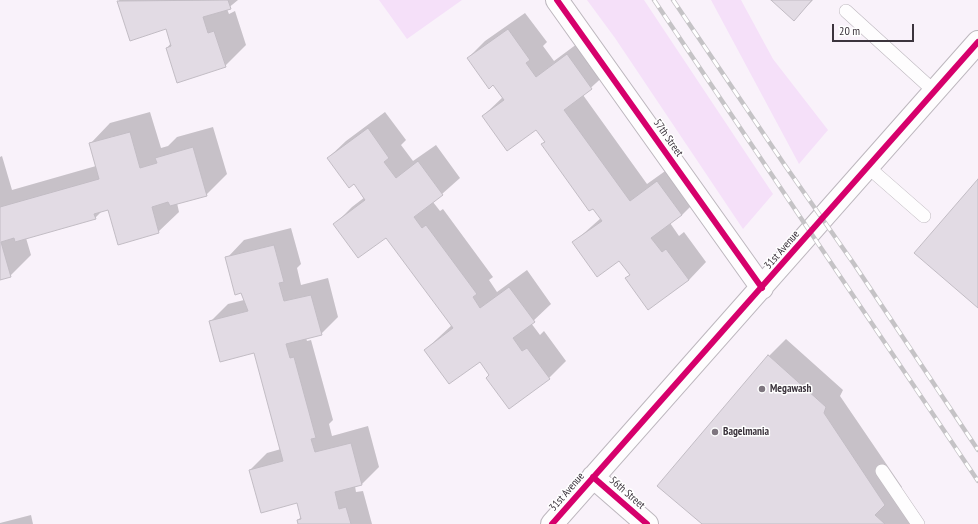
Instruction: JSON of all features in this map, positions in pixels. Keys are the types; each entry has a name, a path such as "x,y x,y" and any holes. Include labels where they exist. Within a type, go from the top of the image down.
{"street":[{"name":"57th Street","path":"557,0 762,288"},
{"name":"31st Avenue","path":"552,524 762,288 934,91 977,46"},
{"name":"56th Street","path":"593,477 647,524"}],"lane":[{"path":"846,11 934,91"},
{"path":"868,167 924,216"},
{"path":"882,471 918,524"}],"shaded area":[{"path":"379,0 462,0 407,39"},
{"path":"587,0 644,0 773,194 743,229 615,38"},
{"path":"711,0 741,0 773,59 828,130 799,164"}],"building":[{"path":"228,0 231,9 203,17 208,33 214,31 226,67 177,83 166,48 171,46 166,29 130,41 117,1"},
{"path":"771,0 812,0 794,21"},
{"path":"508,29 530,60 526,63 536,77 567,54 592,89 564,110 630,201 657,181 682,215 651,238 662,252 666,249 689,280 648,310 625,278 630,275 619,261 597,277 572,242 602,221 593,209 589,211 541,144 545,142 536,130 507,151 482,116 504,100 493,85 489,89 467,58"},
{"path":"368,128 389,158 384,162 396,178 418,161 443,195 414,217 422,228 426,225 477,294 473,297 480,308 509,287 535,322 513,338 522,351 527,348 550,379 509,409 486,378 489,375 480,362 449,384 424,350 453,328 386,238 358,258 333,224 365,200 354,184 349,188 327,158"},
{"path":"130,132 140,168 157,163 155,158 193,147 207,196 170,206 168,202 152,207 159,233 118,245 108,210 94,214 96,219 15,242 14,238 1,242 11,277 0,280 0,207 99,179 89,143"},
{"path":"978,179 978,308 914,253"},
{"path":"274,245 284,282 279,283 284,301 311,295 322,335 286,344 290,358 294,357 316,438 311,439 315,452 351,443 362,485 335,492 339,509 346,507 351,524 298,524 297,520 301,519 297,503 261,513 249,470 283,461 254,353 220,362 209,321 248,311 241,293 235,295 225,257"},
{"path":"768,355 826,407 824,413 885,505 875,515 885,524 702,524 657,486"}],"railway":[{"path":"654,0 978,481"},
{"path":"673,0 854,264 978,450"}],"cycle path":[{"path":"557,0 762,288"},
{"path":"552,524 978,42"},
{"path":"593,477 647,524"}],"place":[{"name":"Megawash","path":"762,389"},
{"name":"Bagelmania","path":"715,432"}]}
